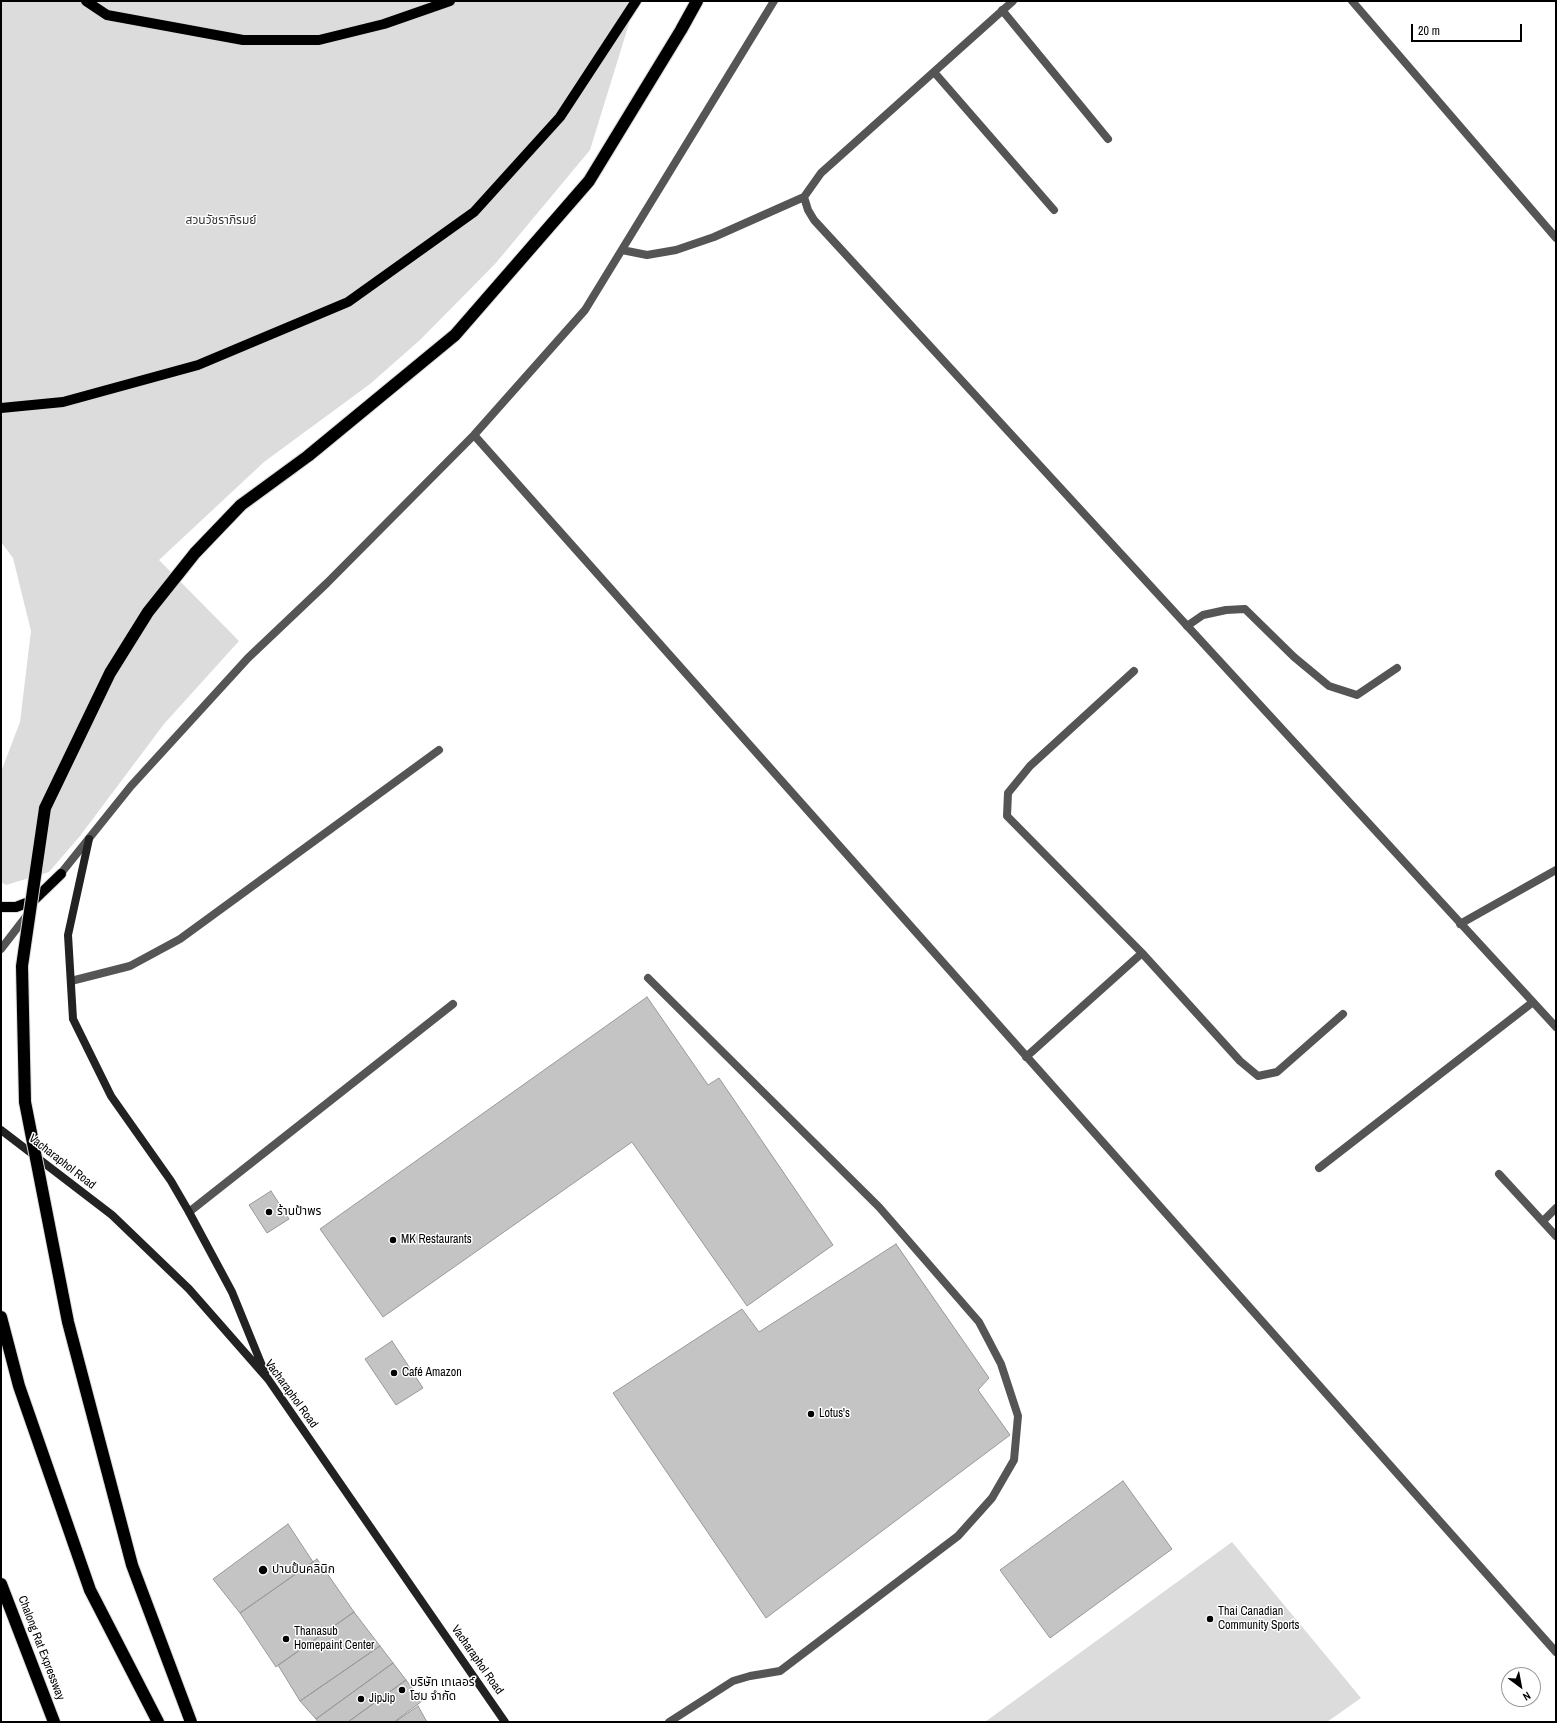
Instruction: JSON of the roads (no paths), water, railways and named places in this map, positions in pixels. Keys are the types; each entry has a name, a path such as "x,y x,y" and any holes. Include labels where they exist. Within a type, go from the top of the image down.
{"highway":[{"path":"191,1722 132,1564 68,1322 25,1102 22,966 45,808 110,673 148,612 195,553 241,505 308,456 454,336 589,181 681,30 697,1"},
{"path":"1,1317 19,1386 90,1590 158,1722"},
{"name":"Chalong Rat Expressway","path":"1,1584 54,1722"}],"main road":[{"path":"86,1 107,14 243,40 319,40 384,24 450,1"},
{"path":"1,408 63,402 198,365 348,302 474,212 560,117 636,1"},
{"path":"89,839 68,936 73,1019 111,1096 171,1181 189,1212 232,1292 268,1379"},
{"path":"1,907 16,907 34,900 61,874"},
{"name":"Vacharaphol Road","path":"1,1130 112,1215 189,1289 268,1379 505,1722"}],"street":[{"path":"1,949 131,786 248,658 327,583 474,435 585,310 774,1"},
{"path":"622,250 647,255 676,250 714,237 804,197 821,174 1013,1"},
{"path":"1352,1 1556,238"},
{"path":"1002,10 1108,139"},
{"path":"934,72 1054,210"},
{"path":"804,197 808,210 814,220 1556,1027"},
{"path":"474,435 1026,1057 1197,1246 1556,1652"},
{"path":"1187,626 1203,615 1226,610 1245,610 1294,657 1329,686 1357,695 1397,668"},
{"path":"1134,671 1030,766 1008,793 1007,816 1142,953 1240,1061 1258,1076 1277,1072 1343,1014"},
{"path":"71,981 130,966 180,939 439,750"},
{"path":"1460,924 1556,870"},
{"path":"1026,1057 1142,953"},
{"path":"648,978 879,1207 979,1322 1001,1364 1018,1416 1014,1460 992,1498 958,1536 780,1671 750,1676 733,1681 669,1722"},
{"path":"1319,1168 1533,1002"},
{"path":"189,1212 453,1004"},
{"path":"1499,1174 1556,1236"},
{"path":"1543,1221 1556,1208"}],"place":[{"name":"ร้านป้าพร","path":"269,1212"},
{"name":"MK Restaurants","path":"393,1240"},
{"name":"Café Amazon","path":"394,1373"},
{"name":"Lotus's","path":"811,1414"},
{"name":"ปานปั้นคลินิก","path":"263,1570"},
{"name":"Thai Canadian Community Sports","path":"1210,1619"},
{"name":"Thanasub Homepaint Center","path":"286,1639"},
{"name":"บริษัท เทเลอร์ โฮม จำกัด","path":"402,1690"},
{"name":"JipJip","path":"361,1699"}],"park label":[{"name":"สวนวัชราภิรมย์","path":"221,221"}]}
